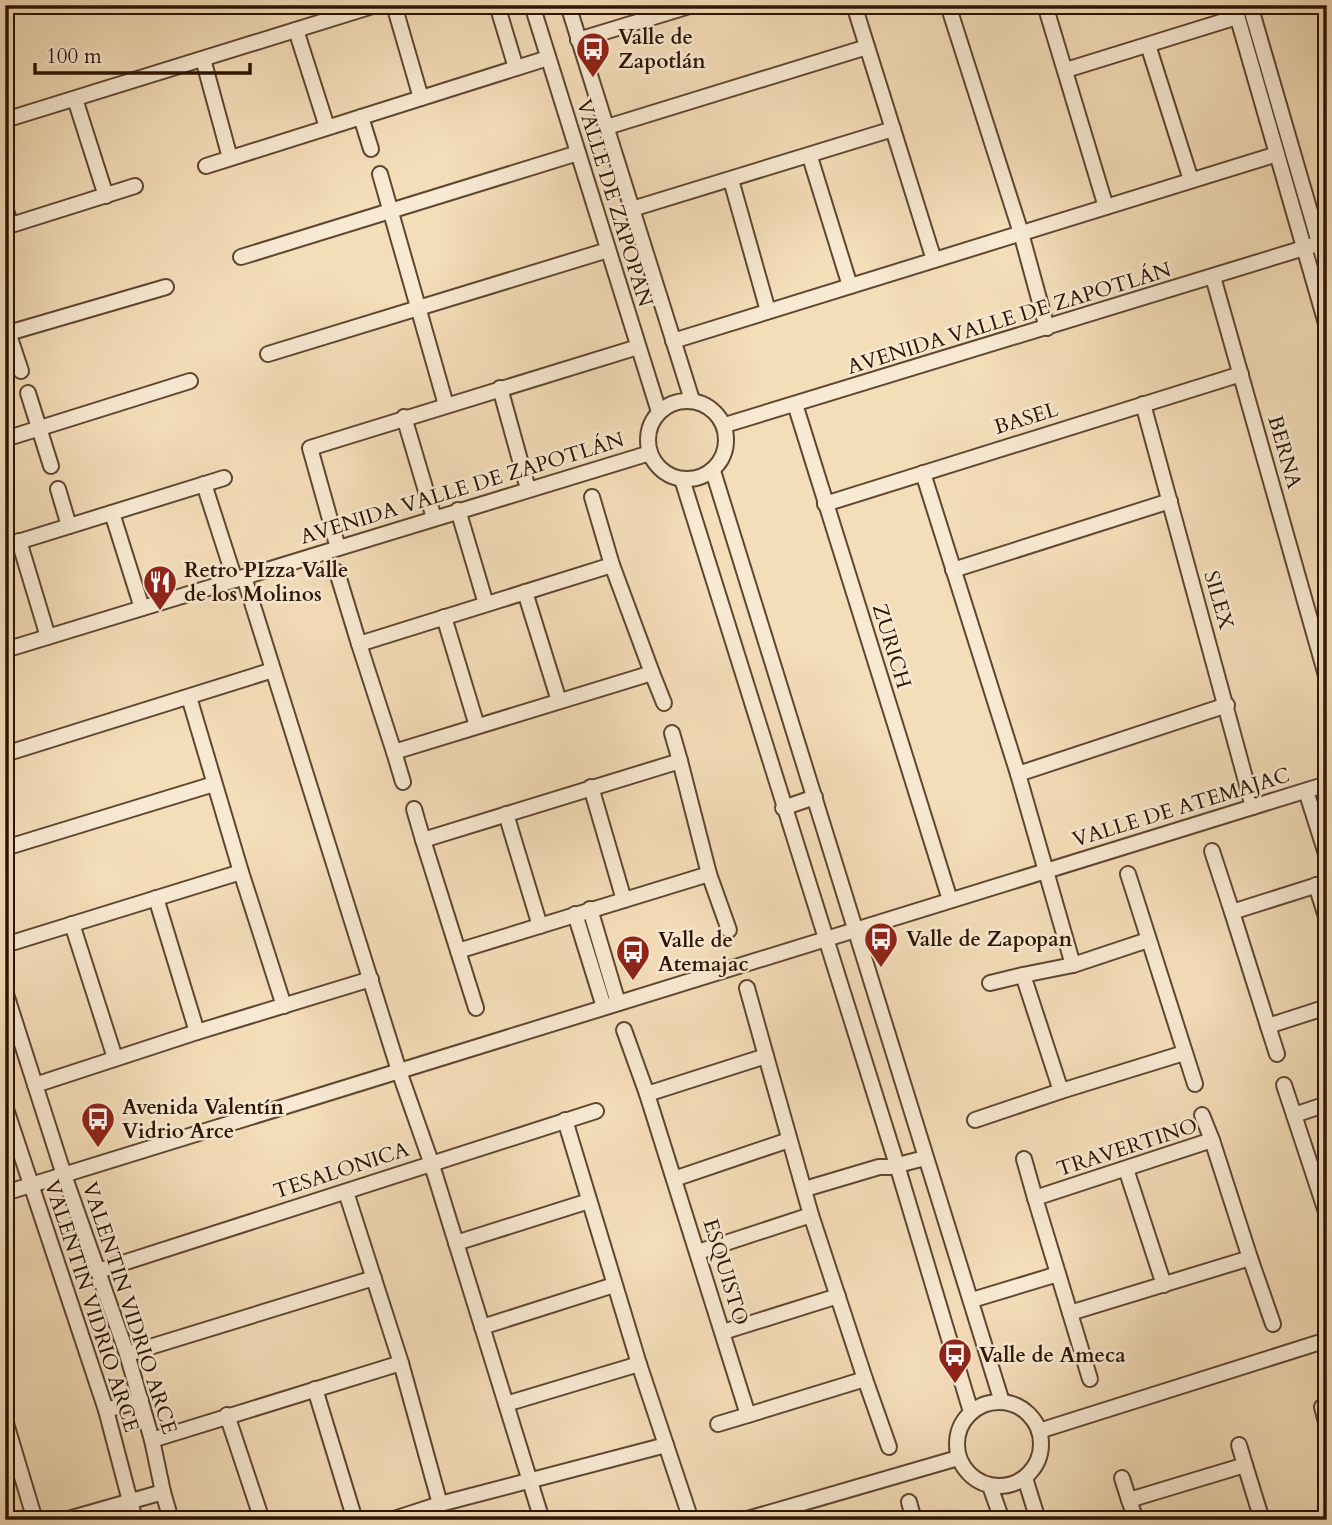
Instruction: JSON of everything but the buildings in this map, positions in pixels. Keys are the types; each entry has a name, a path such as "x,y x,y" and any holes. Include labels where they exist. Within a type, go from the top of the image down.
{"street":[{"path":"5,120 296,30 329,12 376,5"},
{"path":"394,5 421,98"},
{"path":"497,5 516,68"},
{"name":"VALLE DE ZAPOPAN","path":"532,5 659,412"},
{"name":"VALLE DE ZAPOPAN","path":"568,5 692,400"},
{"path":"579,40 693,5"},
{"path":"854,5 934,260"},
{"path":"948,5 1021,233 1048,328"},
{"path":"1045,5 1106,207"},
{"path":"1250,5 1323,242 1327,270"},
{"path":"1066,70 1148,45 1235,11 1327,327"},
{"path":"296,30 327,127"},
{"path":"1148,45 1191,180"},
{"path":"607,127 867,47"},
{"path":"205,166 548,58"},
{"path":"203,59 230,158"},
{"path":"75,99 106,196"},
{"path":"361,117 372,149"},
{"path":"632,209 893,129"},
{"path":"242,257 578,153"},
{"path":"673,341 1277,154"},
{"path":"810,156 850,286"},
{"path":"380,174 446,405"},
{"path":"731,180 768,311"},
{"path":"5,208 8,226 135,187"},
{"name":"AVENIDA VALLE DE ZAPOTLÁN","path":"724,425 1323,242"},
{"path":"268,354 608,250"},
{"name":"BERNA","path":"1213,277 1327,679"},
{"path":"21,371 6,330 166,287"},
{"path":"338,548 310,448 638,347"},
{"name":"BASEL","path":"825,504 1241,374"},
{"path":"5,439 190,381"},
{"path":"500,388 528,489"},
{"path":"28,393 51,466"},
{"path":"659,412 668,405 692,400 705,404 716,412 724,425 726,449 713,471 698,478 682,479 971,1412"},
{"name":"ZURICH","path":"795,404 950,900"},
{"name":"SILEX","path":"1143,404 1253,807"},
{"name":"AVENIDA VALLE DE ZAPOTLÁN","path":"659,412 651,424 648,439 650,453 657,465 668,475 682,479"},
{"path":"404,417 434,518"},
{"name":"AVENIDA VALLE DE ZAPOTLÁN","path":"5,650 650,453"},
{"path":"713,471 1002,1402"},
{"path":"923,473 1018,774 1073,965"},
{"path":"48,637 12,543 224,478"},
{"path":"204,484 273,670 542,1520"},
{"path":"58,489 69,526"},
{"path":"592,497 612,565 664,703"},
{"path":"953,570 1170,501"},
{"path":"458,510 486,604"},
{"path":"112,513 142,608"},
{"path":"359,644 612,565"},
{"path":"337,572 403,782"},
{"path":"526,592 559,701"},
{"path":"444,617 477,726"},
{"path":"5,754 273,670"},
{"path":"394,752 652,673"},
{"path":"189,697 284,1006"},
{"path":"1018,774 1227,705"},
{"path":"673,733 709,874 729,930"},
{"path":"423,839 680,761"},
{"path":"5,848 214,784"},
{"name":"VALLE DE ATEMAJAC","path":"5,1193 1327,784"},
{"path":"591,788 624,900"},
{"path":"1306,790 1327,857"},
{"path":"783,808 815,797"},
{"path":"414,809 476,1007"},
{"path":"506,814 540,926"},
{"path":"1212,851 1277,1054"},
{"path":"5,945 241,872"},
{"path":"458,951 709,874"},
{"path":"1128,874 1195,1084"},
{"path":"1232,912 1322,884 1327,920"},
{"path":"156,898 197,1032"},
{"path":"590,909 611,1005"},
{"path":"575,914 611,1005"},
{"path":"72,924 115,1058"},
{"path":"990,983 1073,965 1148,940"},
{"path":"1023,975 1061,1091"},
{"path":"35,1085 371,979"},
{"path":"747,988 811,1215 889,1447"},
{"name":"VALENTIN VIDRIO ARCE","path":"5,990 64,1175 127,1353 171,1520"},
{"path":"1268,1026 1327,1007"},
{"name":"ESQUISTO","path":"624,1030 698,1252 748,1415"},
{"path":"975,1120 1184,1053"},
{"path":"646,1094 765,1056"},
{"path":"1284,1085 1327,1215"},
{"path":"1294,1115 1327,1104"},
{"name":"VALENTIN VIDRIO ARCE","path":"5,1106 106,1410 135,1520"},
{"name":"TESALONICA","path":"98,1271 596,1111"},
{"path":"1202,1115 1212,1140"},
{"path":"565,1120 614,1285 691,1520"},
{"path":"674,1179 789,1140"},
{"name":"TRAVERTINO","path":"1090,1379 1035,1198 1212,1140 1273,1324"},
{"path":"806,1193 879,1167 925,1158"},
{"path":"1024,1159 1035,1198"},
{"path":"1126,1169 1164,1285"},
{"path":"346,1192 401,1363 440,1504"},
{"path":"456,1243 589,1201"},
{"path":"698,1252 811,1215"},
{"path":"1070,1313 1250,1258"},
{"path":"972,1300 1058,1274"},
{"path":"127,1353 374,1278"},
{"path":"482,1327 614,1285"},
{"path":"723,1332 838,1296"},
{"path":"1039,1431 1327,1340"},
{"path":"152,1440 401,1363"},
{"path":"506,1404 639,1364"},
{"path":"718,1424 865,1379"},
{"path":"315,1389 355,1520"},
{"path":"106,1410 141,1400"},
{"path":"1002,1402 1018,1406 1031,1417 1039,1431 1041,1448 1036,1465 1025,1478 1008,1485 990,1486 965,1471 958,1458 956,1441 961,1425 971,1412 986,1404 1002,1402"},
{"path":"1322,1407 1327,1426"},
{"path":"227,1415 262,1520"},
{"path":"5,1420 35,1520"},
{"path":"391,1520 440,1504 666,1445"},
{"path":"1239,1445 1262,1520"},
{"path":"744,1520 770,1516 958,1458"},
{"path":"1129,1500 1245,1465"},
{"path":"5,1475 20,1471"},
{"path":"1025,1478 1038,1520"},
{"path":"1122,1478 1136,1520"},
{"path":"990,1486 1002,1520"},
{"path":"65,1520 163,1492"},
{"path":"909,1503 914,1520"}],"place":[{"name":"Valle de Zapotlán","path":"593,79"},
{"name":"Retro PIzza Valle de los Molinos","path":"160,612"},
{"name":"Valle de Zapopan","path":"881,969"},
{"name":"Valle de Atemajac","path":"633,982"},
{"name":"Avenida Valentín Vidrio Arce","path":"98,1149"},
{"name":"Valle de Ameca","path":"955,1385"}]}
